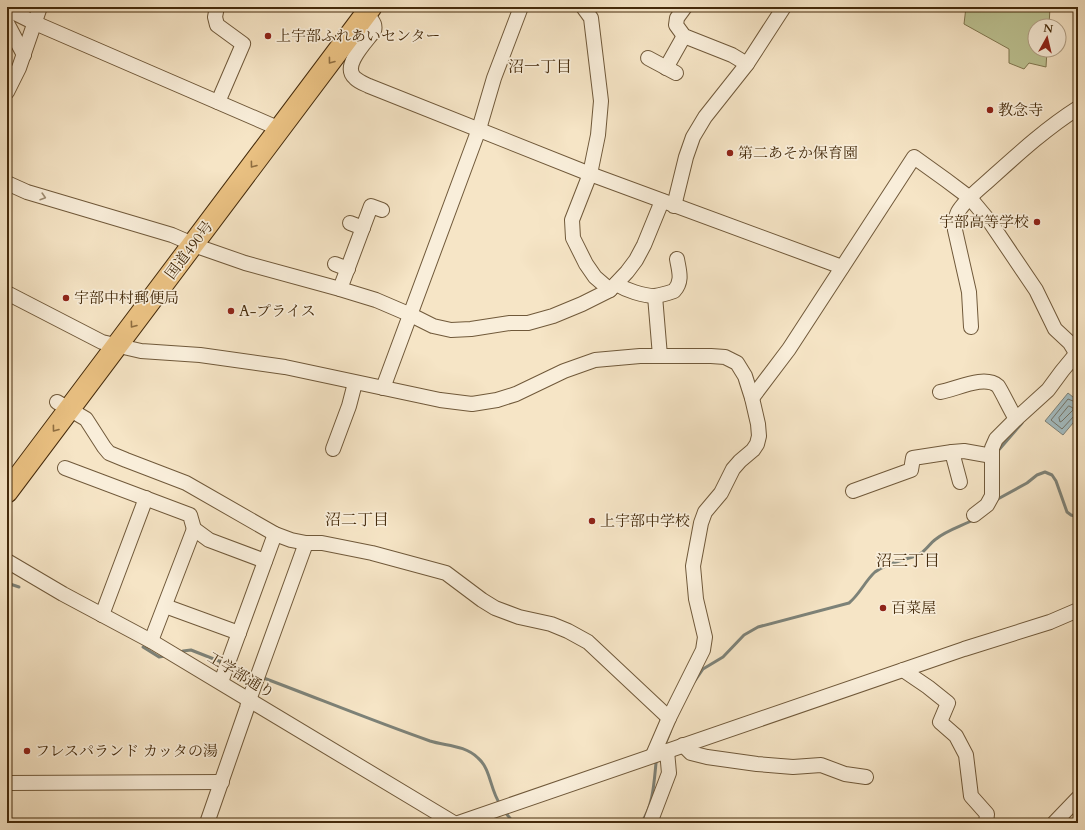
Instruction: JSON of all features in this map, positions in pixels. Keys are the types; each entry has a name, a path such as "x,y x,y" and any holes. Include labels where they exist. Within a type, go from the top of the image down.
{"highway":[{"name":"国道490号","path":"7,492 63,406 273,126 365,9"},
{"name":"国道490号","path":"7,468 63,406"}],"street":[{"path":"7,92 19,68 40,7"},
{"path":"217,7 215,17 217,25 243,44 218,102"},
{"path":"383,388 479,129 494,78 521,7"},
{"path":"583,7 591,18 601,101 598,135 590,174 572,220 573,238 586,264 595,277 613,287 655,296 674,290 677,287 680,275 677,259"},
{"path":"685,7 677,18 676,25 684,36 732,55 747,64"},
{"path":"7,183 27,192 187,241 245,263 376,300 433,326 451,330 471,329 510,323 528,324 582,304 613,287 627,272 636,260 668,203 693,137 705,117 747,64 784,7"},
{"path":"7,9 35,23 273,126"},
{"path":"365,9 375,24 375,28 353,59 350,66 351,73 355,78 369,86 590,174 842,267"},
{"path":"7,23 24,55"},
{"path":"648,58 671,70 684,36"},
{"path":"970,327 969,292 955,225 958,211 1028,144 1061,118 1078,108"},
{"path":"752,398 789,349 914,157 970,198 1005,243 1036,290 1055,329 1070,343 1077,355 1062,370 1048,390 996,439 992,448 992,496 987,504 974,515"},
{"path":"340,289 341,266 363,228 371,206 382,210"},
{"path":"350,223 363,228"},
{"path":"7,293 110,344 141,350 237,360 286,367 440,400 472,404 496,400 516,394 564,371 594,360 621,357 725,357 747,367 765,381"},
{"path":"655,296 660,356"},
{"path":"653,756 669,718 703,650 705,637 696,599 692,566 701,522 705,512 721,494 733,469 753,450 757,444 759,436 752,398 745,376 737,363"},
{"path":"940,392 950,390 964,384 981,382 992,383 998,387 1016,419"},
{"path":"333,449 356,383"},
{"path":"63,406 86,419 109,453 186,483 275,534 291,540 306,543 322,543 372,553 446,573 495,608 519,617 551,624 568,631 588,642 669,718"},
{"path":"853,491 911,470 913,458 964,451 992,456"},
{"path":"952,452 960,482"},
{"path":"65,468 190,515 194,529 151,641"},
{"path":"102,615 146,498"},
{"path":"194,529 209,540 266,561"},
{"path":"221,682 275,534"},
{"path":"207,823 249,700 306,543"},
{"name":"工学部通り","path":"7,561 63,594 151,641 221,682 454,823"},
{"path":"165,606 238,633"},
{"path":"458,823 903,670 1050,622 1078,610"},
{"path":"903,670 948,703 940,722 956,736 966,755 970,796 987,814 986,823"},
{"path":"683,745 691,753 707,757 786,766 821,765 844,774 866,777"},
{"path":"650,823 669,773 667,751"},
{"path":"7,782 222,782"},
{"path":"1054,823 1078,798"}],"green space":[{"path":"966,7 1050,7 1049,18 1027,18 1027,58 1047,58 1046,67 1029,63 1024,69 1009,63 1009,49 964,24"}],"water":[{"path":"1068,393 1078,401 1078,417 1063,435 1045,421"}],"waterway":[{"path":"997,452 1022,423"},
{"path":"996,500 1027,483 1037,475 1045,472 1052,475 1056,481 1067,512 1078,517"},
{"path":"694,682 703,669 723,657 744,635 758,627 849,603 875,572 890,564 918,555 940,536 975,519"},
{"path":"7,583 19,587"},
{"path":"143,647 159,657 165,656"},
{"path":"183,651 191,650 224,663"},
{"path":"231,666 254,674"},
{"path":"261,677 430,741 455,746 473,754 486,768 494,792 500,804"},
{"path":"664,747 670,732"},
{"path":"641,823 648,810 654,787 656,763 658,759"},
{"path":"504,811 514,823"},
{"path":"584,823 600,823"}],"place":[{"name":"上宇部ふれあいセンター","path":"268,36"},
{"name":"教念寺","path":"990,110"},
{"name":"第二あそか保育園","path":"730,153"},
{"name":"宇部高等学校","path":"1037,222"},
{"name":"宇部中村郵便局","path":"66,298"},
{"name":"A-プライス","path":"231,311"},
{"name":"上宇部中学校","path":"592,521"},
{"name":"百菜屋","path":"883,608"},
{"name":"フレスパランド カッタの湯","path":"27,751"}],"district":[{"name":"沼一丁目","path":"540,66"},
{"name":"沼二丁目","path":"357,519"},
{"name":"沼三丁目","path":"908,560"}]}
